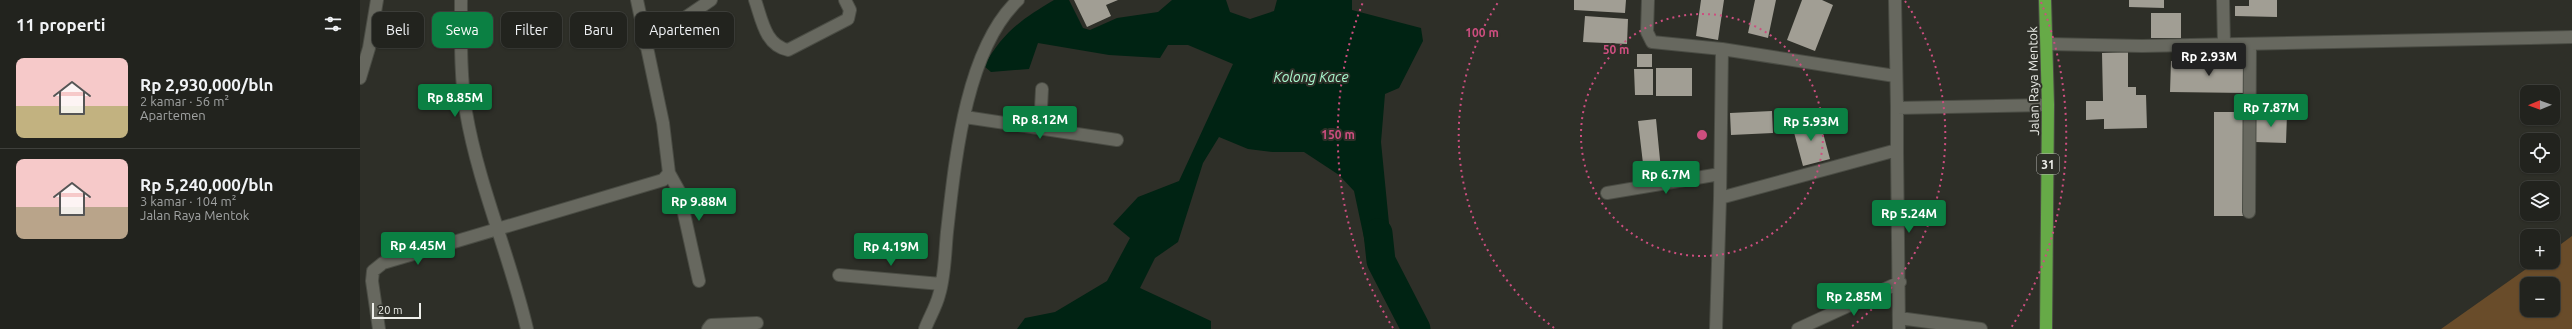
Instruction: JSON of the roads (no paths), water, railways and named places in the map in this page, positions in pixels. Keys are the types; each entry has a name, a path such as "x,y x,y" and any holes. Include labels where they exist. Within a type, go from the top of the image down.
{"highway":[{"name":"Jalan Raya Mentok","path":"2045,0 2048,105 2046,329"}],"street":[{"path":"360,78 369,48 377,0"},
{"path":"461,0 461,58 466,112 478,168 527,329"},
{"path":"637,0 639,12"},
{"path":"693,12 711,0"},
{"path":"755,0 766,33 772,43 788,50 848,19 850,10 845,0"},
{"path":"1648,0 1647,32 1652,42 1722,49 1895,76"},
{"path":"1895,0 1895,76 1897,108 1896,150 1900,282 1899,323 1981,329"},
{"path":"2223,0 2224,44"},
{"path":"924,329 939,295 954,174 969,93 975,75 1000,23 1014,4"},
{"path":"2047,44 2142,46 2572,37"},
{"path":"2249,212 2250,44"},
{"path":"646,48 663,123 669,173 679,192 699,281"},
{"path":"1716,329 1722,49"},
{"path":"1040,128 1042,89"},
{"path":"1897,108 2048,105"},
{"path":"965,117 1117,140"},
{"path":"1720,198 1896,150"},
{"path":"379,329 372,281 373,271 383,263 663,180 669,173"},
{"path":"1607,193 1720,174"},
{"path":"839,275 941,284"},
{"path":"1798,329 1900,282"},
{"path":"708,329 711,325 757,323"}],"water":[{"name":"Kolong Kace","path":"1054,0 1069,0 1083,28 1090,30 1117,18 1158,12 1172,0 1226,0 1230,12 1250,19 1274,11 1277,0 1352,0 1352,10 1421,28 1423,41 1399,88 1385,94 1381,142 1393,264 1375,279 1370,266 1354,191 1339,175 1304,152 1273,152 1248,149 1219,137 1203,163 1178,242 1155,258 1140,288 1211,321 1211,329 1017,329 1025,318 1055,312 1107,281 1130,238 1113,224 1138,197 1179,181 1233,64 1188,45 1168,45 1160,58 1109,55 1038,43 1029,69 991,72 984,66 998,44 1014,27"}],"waterway":[{"path":"1378,233 1381,261 1416,329"}]}
